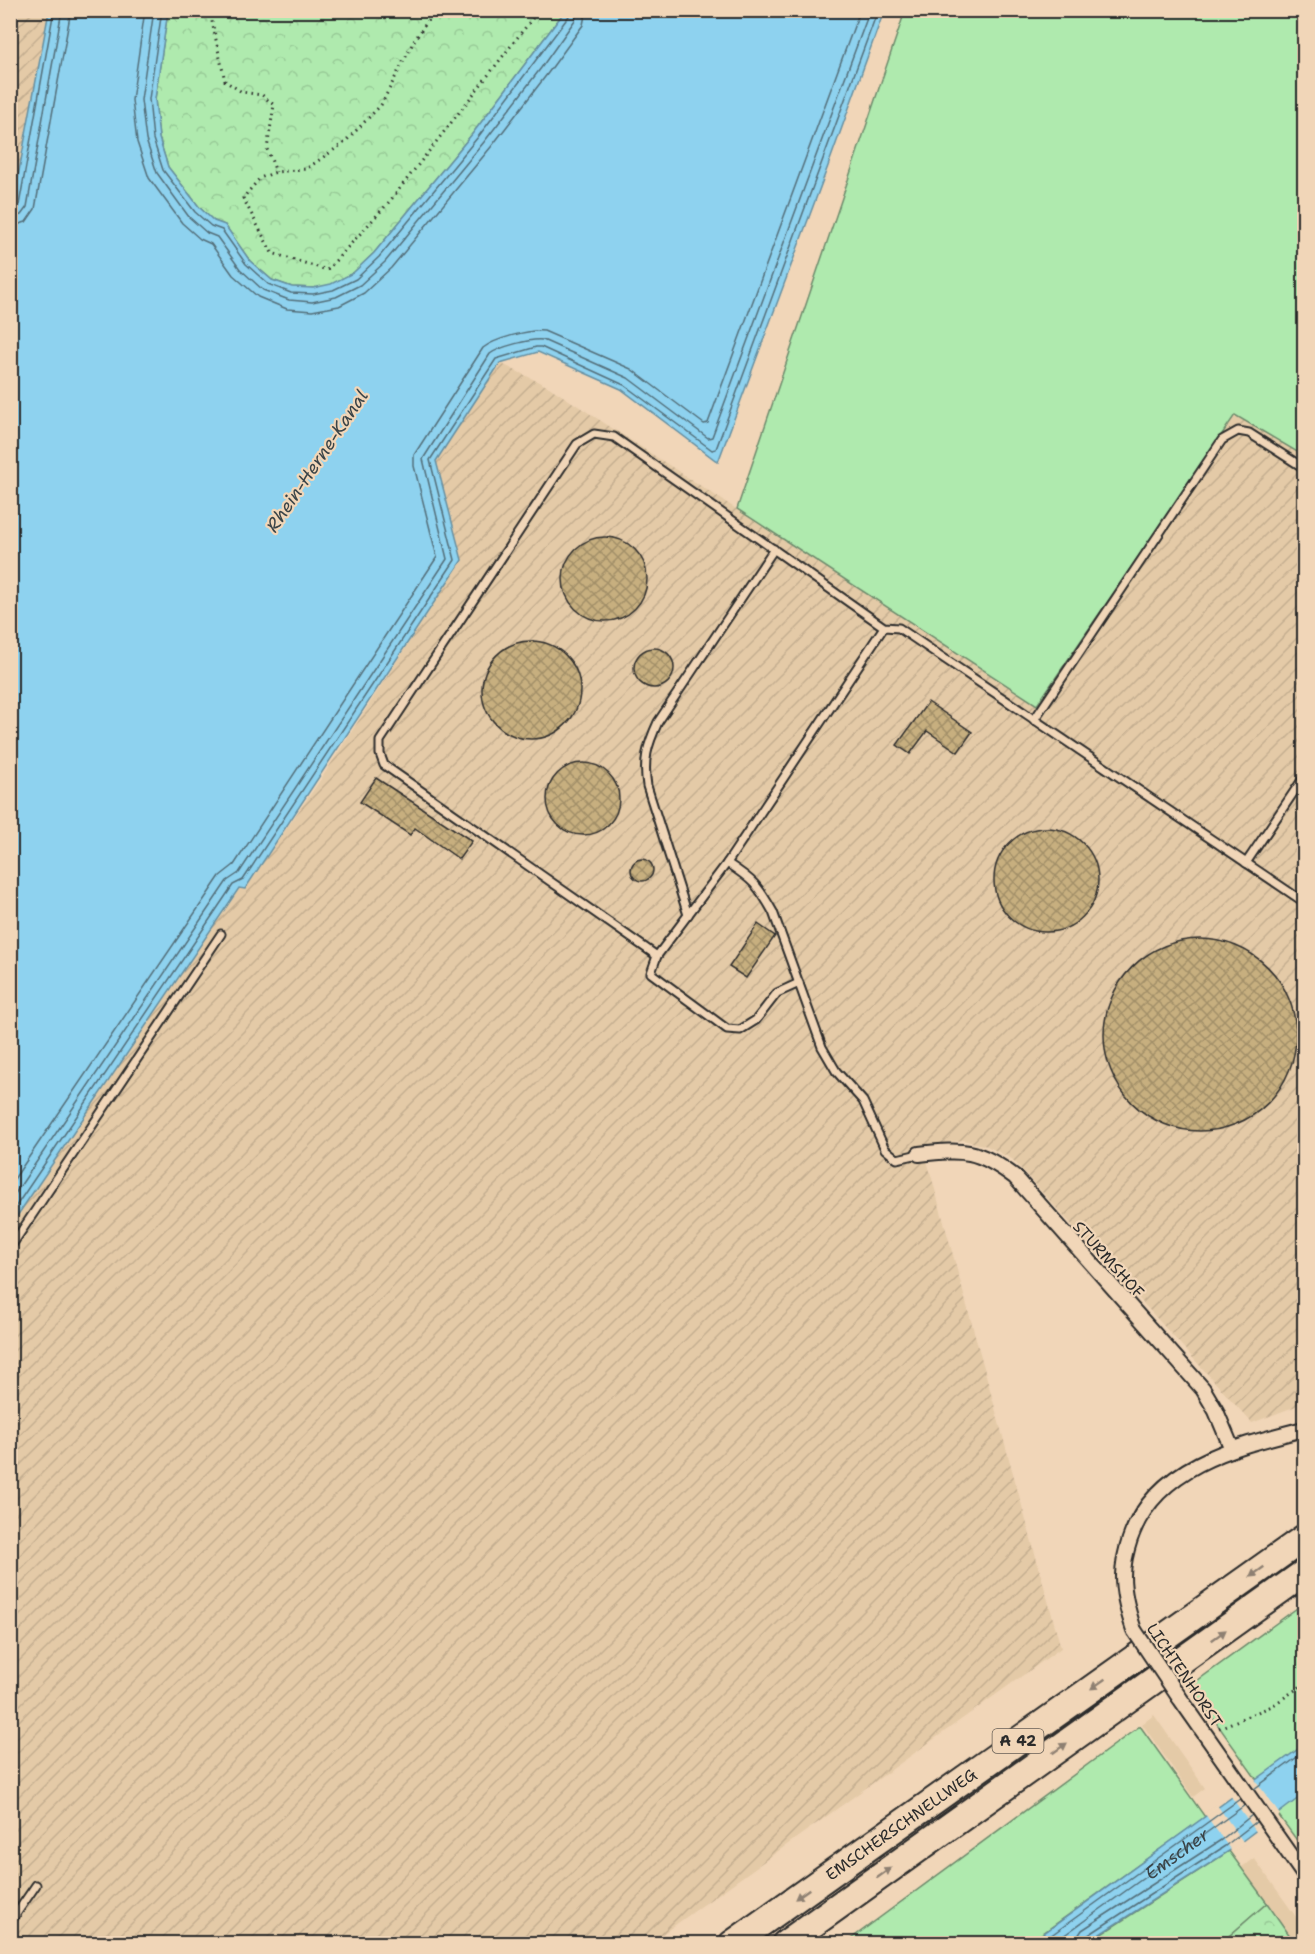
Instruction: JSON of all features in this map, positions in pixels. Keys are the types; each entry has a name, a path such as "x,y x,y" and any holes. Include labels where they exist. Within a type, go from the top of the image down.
{"highway":[{"name":"EMSCHERSCHNELLWEG","path":"732,1944 1305,1538"},
{"name":"EMSCHERSCHNELLWEG","path":"785,1944 1305,1573"}],"street":[{"name":"STURMSHOF","path":"919,1154 955,1150 971,1153 987,1158 1015,1177 1203,1389 1216,1411 1232,1449"},
{"name":"LICHTENHORST","path":"1305,1429 1232,1449 1206,1459 1180,1474 1151,1501 1133,1529 1123,1574 1125,1602 1134,1630 1305,1875"}],"lane":[{"path":"1034,720 1222,440 1238,431 1250,433 1305,468"},
{"path":"657,956 384,765 380,754 380,741 577,444 594,434 614,438 884,627 899,628 1305,902"},
{"path":"688,915 646,786 644,765 648,743 658,722 774,549"},
{"path":"799,983 777,993 756,1020 740,1030 727,1029 651,973 657,956 727,863 884,627"},
{"path":"1246,863 1305,777"},
{"path":"727,863 751,878 762,892 773,912 822,1047 836,1071 863,1101 885,1149 897,1159 919,1154"},
{"path":"10,1248 221,934"},
{"path":"10,1923 36,1885"}],"path":[{"path":"214,10 211,17 225,81 242,92 262,95 274,105 267,149 276,172"},
{"path":"435,10 414,41 381,105 344,143 306,169 276,172 260,178 243,198 272,253 327,270 390,201 539,10"},
{"path":"1205,1734 1272,1706 1305,1684"}],"shaded area":[{"path":"11,11 49,11 11,219"},
{"path":"500,363 549,387 1037,705 1236,415 1304,456 1304,1403 1252,1423 1012,1159 987,1146 963,1140 923,1146 1061,1648 650,1943 11,1944 11,1225 239,887 245,888 321,779 462,560 436,461"},
{"path":"1154,1715 1205,1788 1193,1797 1142,1724"},
{"path":"1254,1858 1304,1928 1304,1943 1295,1943 1242,1867"}],"green space":[{"path":"168,11 565,11 473,133 374,253 353,273 331,285 313,288 292,287 272,280 250,261 225,225 214,221 200,208 168,167 159,138 155,99"},
{"path":"905,11 1304,11 1304,456 1235,415 1037,705 737,509"},
{"path":"1304,1603 1304,1745 1257,1780 1190,1686"},
{"path":"1140,1726 1205,1817 1029,1943 844,1944"},
{"path":"1304,1794 1304,1850 1277,1813"},
{"path":"1229,1851 1267,1903 1221,1943 1086,1944"},
{"path":"1267,1903 1295,1943 1221,1943"}],"water":[{"name":"Rhein-Herne-Kanal","path":"49,11 168,11 155,99 159,138 168,167 200,208 214,221 225,225 250,261 272,280 292,287 313,288 331,284 353,273 374,253 473,133 565,11 884,11 718,462 621,389 538,352 500,363 436,461 462,560 245,889 239,888 11,1225 10,219"},
{"name":"Emscher","path":"1304,1745 1304,1794 1229,1851 1086,1943 1029,1944"}],"pier":[{"path":"1254,1778 1280,1815 1257,1833 1230,1795"},
{"path":"1217,1805 1244,1843 1232,1852 1205,1814"}],"building":[{"path":"605,537 621,540 635,549 644,563 647,579 644,595 635,609 621,618 605,621 589,618 575,609 566,595 563,579 566,563 575,549 589,540"},
{"path":"531,641 550,645 565,656 576,671 580,690 576,709 565,724 550,735 531,739 512,735 497,724 486,709 482,690 486,671 497,656 512,645"},
{"path":"654,648 662,649 668,654 673,660 673,676 668,682 662,687 654,688 646,687 640,682 635,676 634,668 635,660 640,654 646,649"},
{"path":"928,702 972,732 958,752 927,731 910,754 897,745"},
{"path":"583,763 603,769 613,779 619,799 613,819 603,829 583,835 563,829 553,819 547,799 553,779 563,769"},
{"path":"376,778 472,841 459,859 415,828 410,835 360,802"},
{"path":"1046,828 1066,832 1083,843 1094,860 1098,880 1094,900 1083,917 1066,928 1046,932 1026,928 1009,917 998,900 994,880 998,860 1009,843 1026,832"},
{"path":"642,859 650,862 653,870 650,878 642,881 634,878 631,870 634,862"},
{"path":"758,924 775,936 746,978 729,967"},
{"path":"1200,939 1237,946 1268,967 1289,998 1296,1035 1289,1072 1268,1103 1237,1124 1200,1131 1163,1124 1132,1103 1111,1072 1104,1035 1111,998 1132,967 1163,946"}]}
